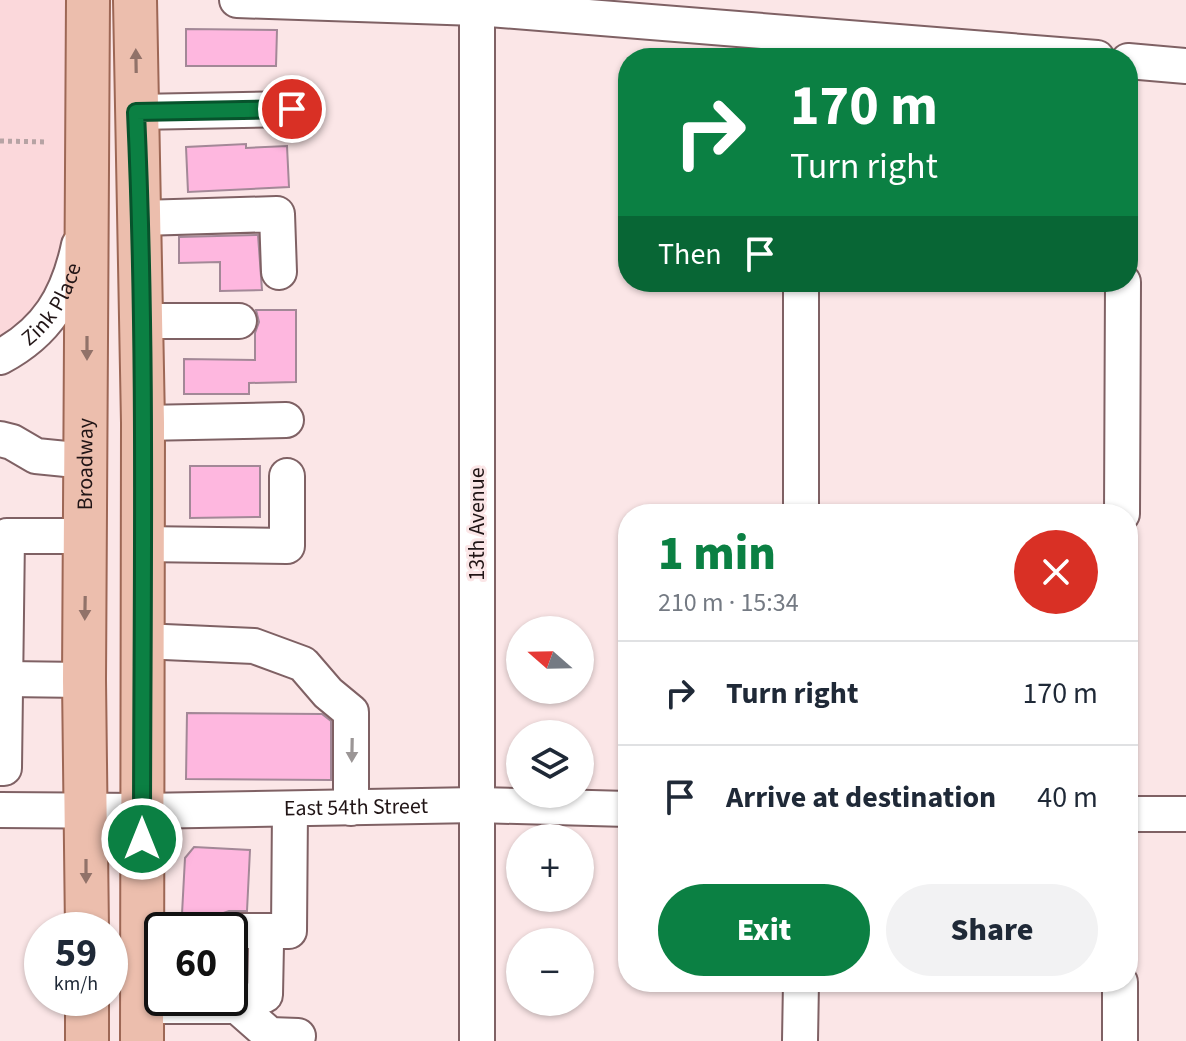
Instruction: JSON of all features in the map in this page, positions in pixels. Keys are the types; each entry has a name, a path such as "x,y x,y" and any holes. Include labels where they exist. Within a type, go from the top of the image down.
{"main road":[{"name":"Broadway","path":"87,912 84,680 88,0"},
{"path":"135,0 143,423 142,811 150,912"},
{"path":"87,1016 87,1041"}],"street":[{"path":"237,0 477,8 801,46 850,48"},
{"name":"13th Avenue","path":"477,8 477,1041"},
{"path":"1138,62 1186,66"},
{"path":"136,112 292,109"},
{"name":"Zink Place","path":"0,357 30,339 51,316 66,287 77,255 88,186"},
{"path":"141,218 277,214 279,272"},
{"path":"801,292 801,504"},
{"path":"1122,504 1123,292"},
{"path":"141,321 239,321"},
{"path":"143,423 286,420"},
{"path":"0,439 12,442 36,456 86,461"},
{"path":"141,544 287,546 287,476"},
{"path":"0,768 4,768 7,536 86,536"},
{"path":"142,641 254,646 303,664 328,693 351,712 351,808"},
{"path":"6,679 84,680"},
{"name":"East 54th Street","path":"0,810 86,812 477,805 618,809"},
{"path":"248,931 289,931 290,809"},
{"path":"1138,814 1186,814"},
{"path":"248,1002 265,995 266,944"},
{"path":"800,1041 801,992"},
{"path":"1120,992 1120,1041"},
{"path":"142,1023 181,1016"},
{"path":"248,1016 270,1035 298,1036"}],"path":[{"path":"0,141 46,142"}],"shaded area":[{"path":"0,0 88,0 77,255 0,357"}],"building":[{"path":"186,29 277,30 276,66 186,66"},
{"path":"246,144 246,148 287,146 289,187 188,192 186,147"},
{"path":"258,235 262,290 220,291 220,262 179,263 179,237"},
{"path":"256,310 296,310 296,382 249,383 249,394 184,394 184,359 255,360 255,333 259,322"},
{"path":"190,466 260,466 260,517 190,518"},
{"path":"187,713 322,714 331,721 331,780 186,779"},
{"path":"194,847 250,850 247,911 182,912 185,858"}],"route":[{"path":"142,839 143,423 141,218 136,112 292,109"}]}
